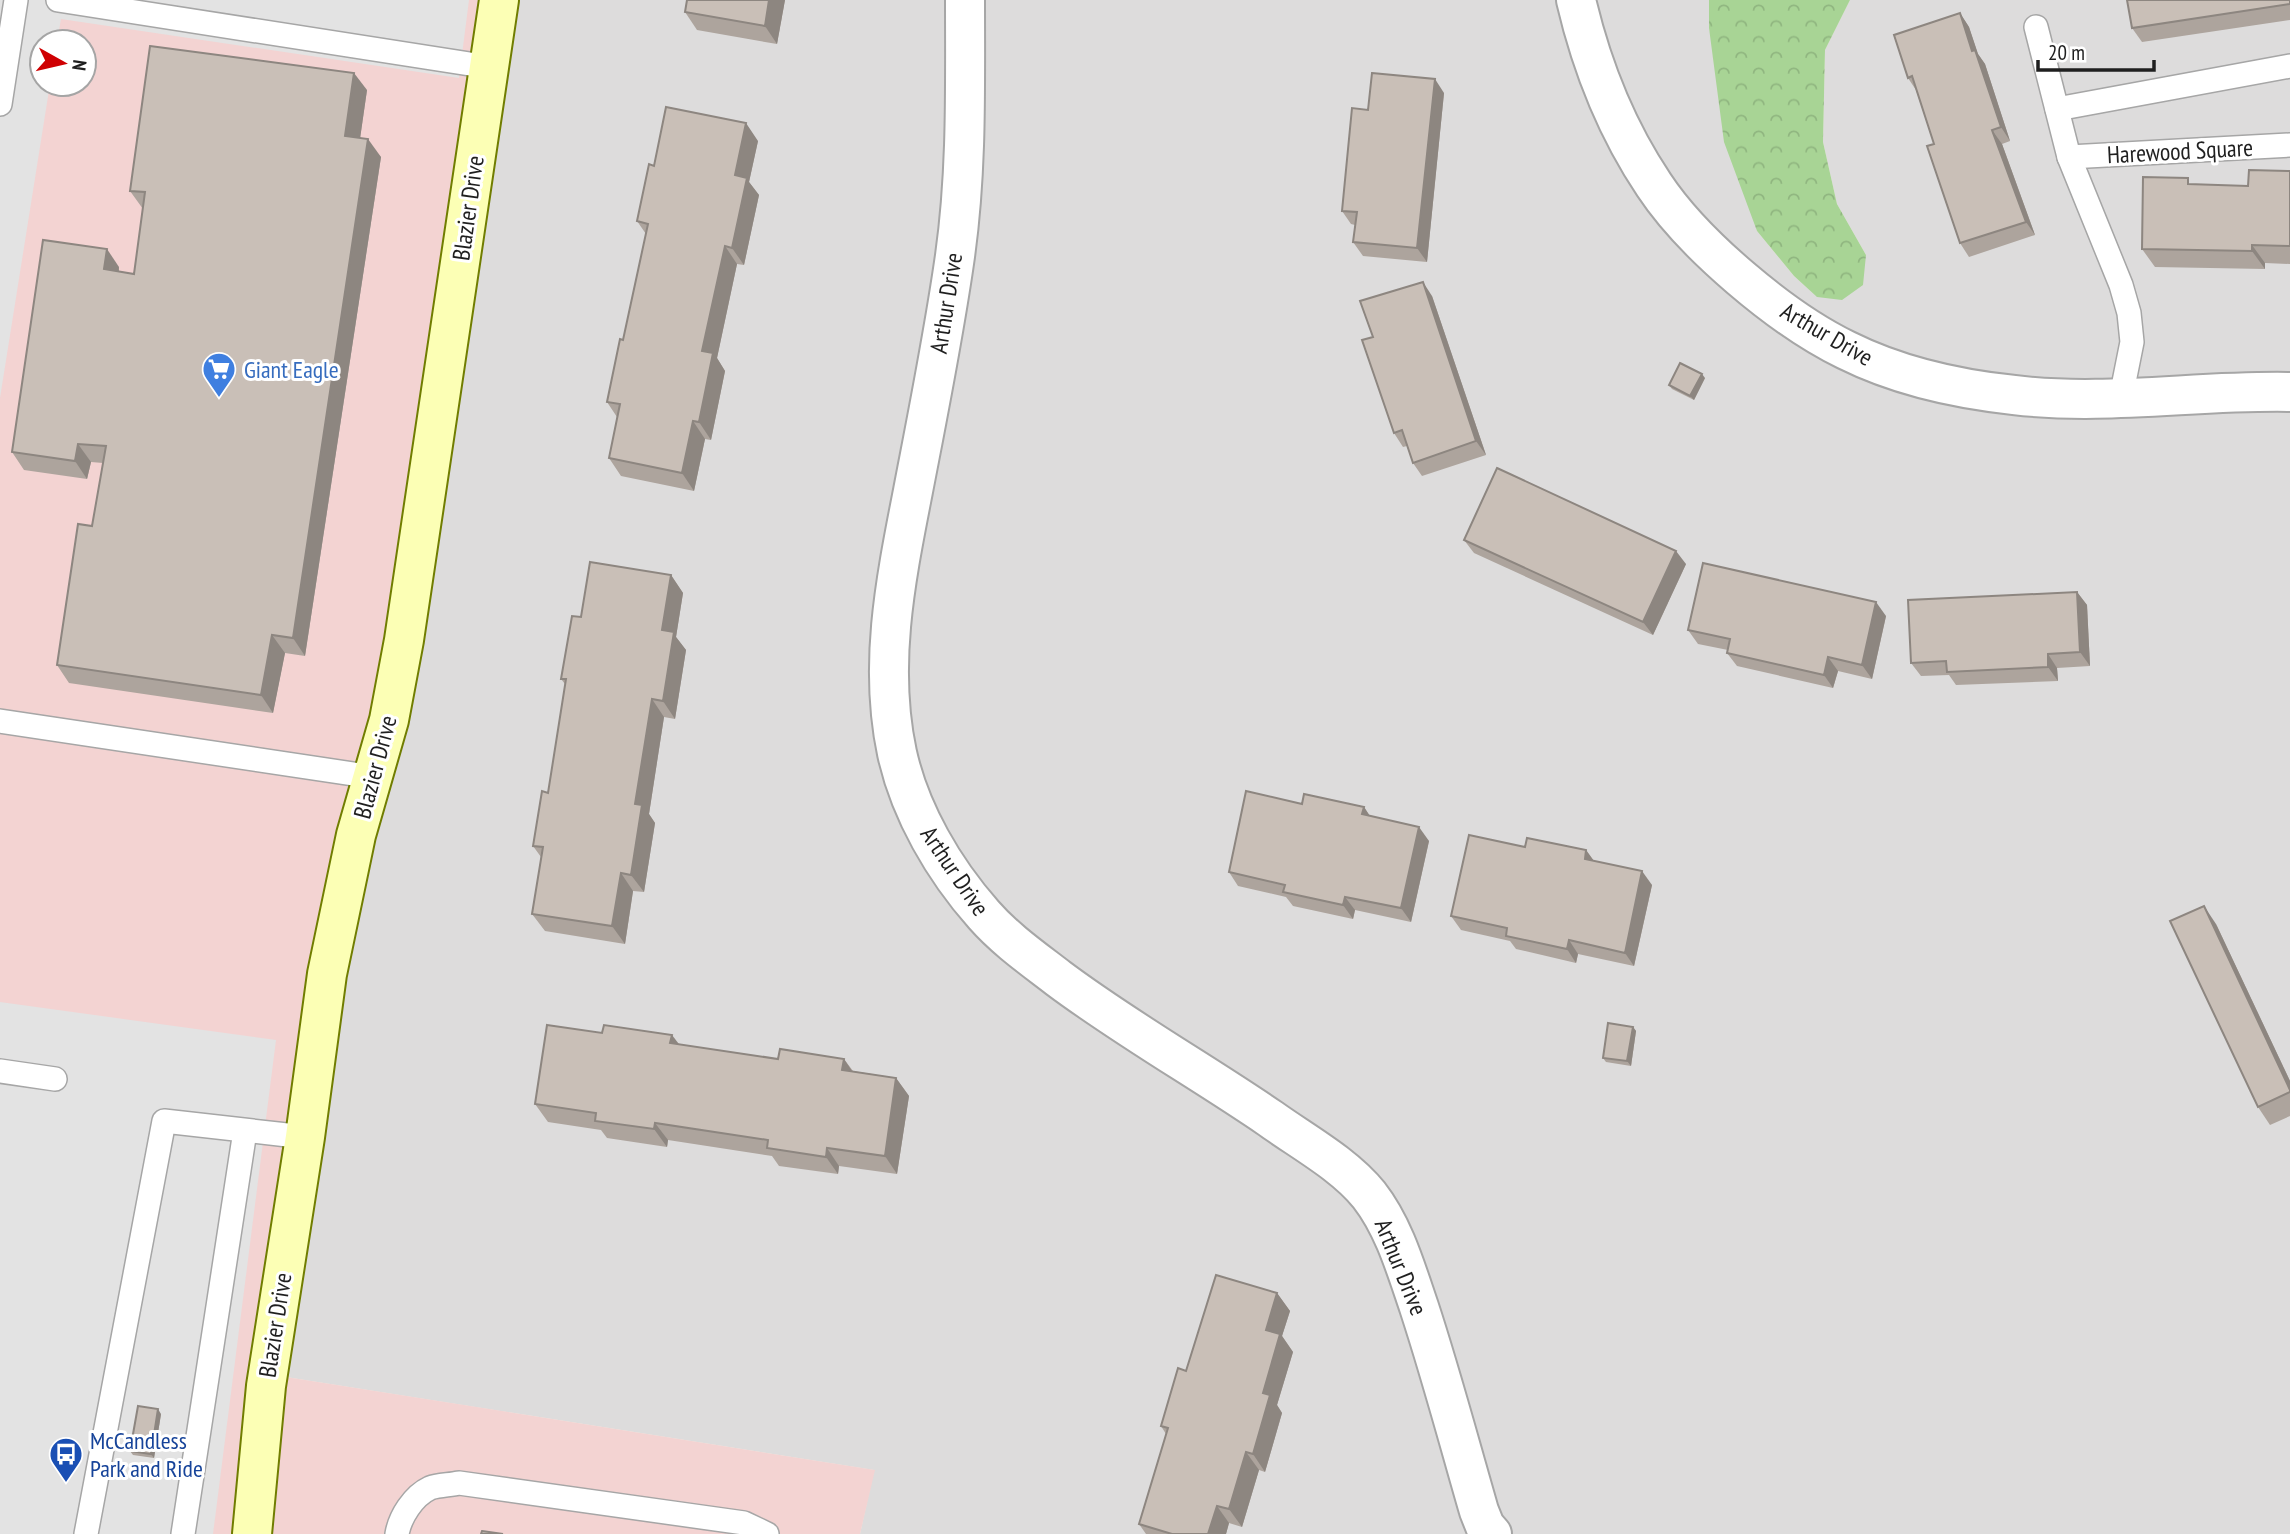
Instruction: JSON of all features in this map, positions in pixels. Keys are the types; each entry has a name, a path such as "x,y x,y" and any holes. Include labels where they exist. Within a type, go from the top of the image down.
{"street":[{"name":"Blazier Drive","path":"252,1534 265,1387 305,1138 327,974 356,835 389,720 404,640 499,0"},
{"name":"Arthur Drive","path":"965,0 965,143 962,193 946,306 894,588 888,654 891,721 905,782 921,821 946,864 984,916 1012,943 1083,997 1230,1091 1322,1155 1355,1180 1369,1195 1395,1240 1438,1364 1479,1510 1485,1526 1492,1534"},
{"name":"Arthur Drive","path":"1576,0 1597,70 1616,118 1654,186 1677,215 1755,289 1788,315 1844,349 1872,362 1931,381 2016,396 2069,398 2290,392"}],"lane":[{"path":"0,104 16,0"},
{"path":"58,0 489,67"},
{"name":"Harewood Square","path":"2036,27 2069,157 2121,285 2129,313 2132,342 2121,397"},
{"path":"2057,109 2290,66"},
{"name":"Harewood Square","path":"2069,157 2290,145"},
{"path":"0,721 373,777"},
{"path":"0,1071 55,1079"},
{"path":"86,1534 164,1121 305,1138"},
{"path":"183,1534 245,1130"},
{"path":"397,1534 398,1525 412,1502 430,1488 459,1483 744,1523 767,1534"}],"shaded area":[{"path":"0,0 499,0 267,1374 875,1470 860,1534 0,1534"},
{"path":"0,0 469,0 459,78 61,19 59,28 28,28 28,98 48,98 0,398"},
{"path":"499,0 1709,0 1709,28 1757,231 1794,276 1816,296 1866,255 1837,204 1823,142 1825,50 1850,0 2290,0 2290,1534 860,1534 874,1470 267,1374"},
{"path":"0,1002 276,1040 213,1534 0,1534"}],"green space":[{"path":"1709,0 1850,0 1825,50 1823,142 1837,204 1866,255 1863,285 1842,300 1817,297 1794,276 1757,231 1724,142 1709,28"}],"building":[{"path":"687,0 769,0 765,26 685,12"},
{"path":"2127,0 2290,0 2290,4 2132,28"},
{"path":"1960,13 2001,127 1992,130 2026,222 1960,243 1927,146 1934,144 1912,76 1908,78 1894,35"},
{"path":"150,46 354,73 345,136 368,139 293,638 272,635 261,695 57,665 78,524 92,526 106,446 78,444 75,461 12,452 43,240 107,249 104,269 134,274 145,192 130,191"},
{"path":"1372,73 1435,79 1417,248 1353,242 1357,212 1342,211 1352,108 1368,110"},
{"path":"666,107 746,123 735,175 747,178 732,248 725,246 702,351 713,353 699,422 693,421 682,473 609,458 620,404 607,402 648,224 637,221 649,164 654,166"},
{"path":"2249,170 2290,171 2290,246 2252,245 2252,251 2142,249 2143,177 2188,178 2188,184 2248,186"},
{"path":"1423,282 1476,441 1413,463 1402,430 1394,433 1362,340 1373,337 1360,301"},
{"path":"1680,363 1702,374 1690,396 1669,385"},
{"path":"1497,468 1676,551 1643,622 1464,540"},
{"path":"590,562 671,575 662,630 674,632 663,701 652,699 635,804 642,805 631,875 621,873 612,926 532,914 543,847 533,846 542,791 548,793 566,679 561,679 572,616 581,617"},
{"path":"1703,563 1876,602 1862,665 1828,657 1824,675 1727,653 1730,639 1688,630"},
{"path":"2077,592 2080,652 2048,654 2048,667 1947,672 1946,661 1911,663 1908,600"},
{"path":"1246,791 1302,804 1304,794 1364,807 1362,814 1419,827 1401,908 1345,897 1343,905 1283,892 1285,885 1229,872"},
{"path":"1469,835 1525,847 1527,838 1586,850 1585,859 1642,871 1625,953 1569,940 1567,949 1506,936 1507,928 1451,916"},
{"path":"2204,906 2290,1090 2258,1107 2170,921"},
{"path":"1608,1023 1633,1027 1627,1061 1603,1058"},
{"path":"547,1025 602,1033 604,1025 672,1035 670,1043 778,1059 780,1049 844,1059 842,1070 896,1078 885,1156 827,1148 826,1157 767,1148 768,1140 655,1123 654,1129 595,1121 596,1113 535,1104"},
{"path":"1216,1275 1277,1293 1266,1330 1280,1334 1263,1393 1270,1395 1253,1454 1246,1452 1229,1509 1217,1506 1208,1534 1172,1534 1139,1524 1168,1428 1161,1426 1178,1368 1186,1371"},
{"path":"138,1406 158,1409 151,1454 130,1451"},
{"path":"482,1531 503,1534 481,1534"}],"place":[{"name":"Giant Eagle","path":"219,399"},
{"name":"McCandless Park and Ride","path":"66,1484"}]}
